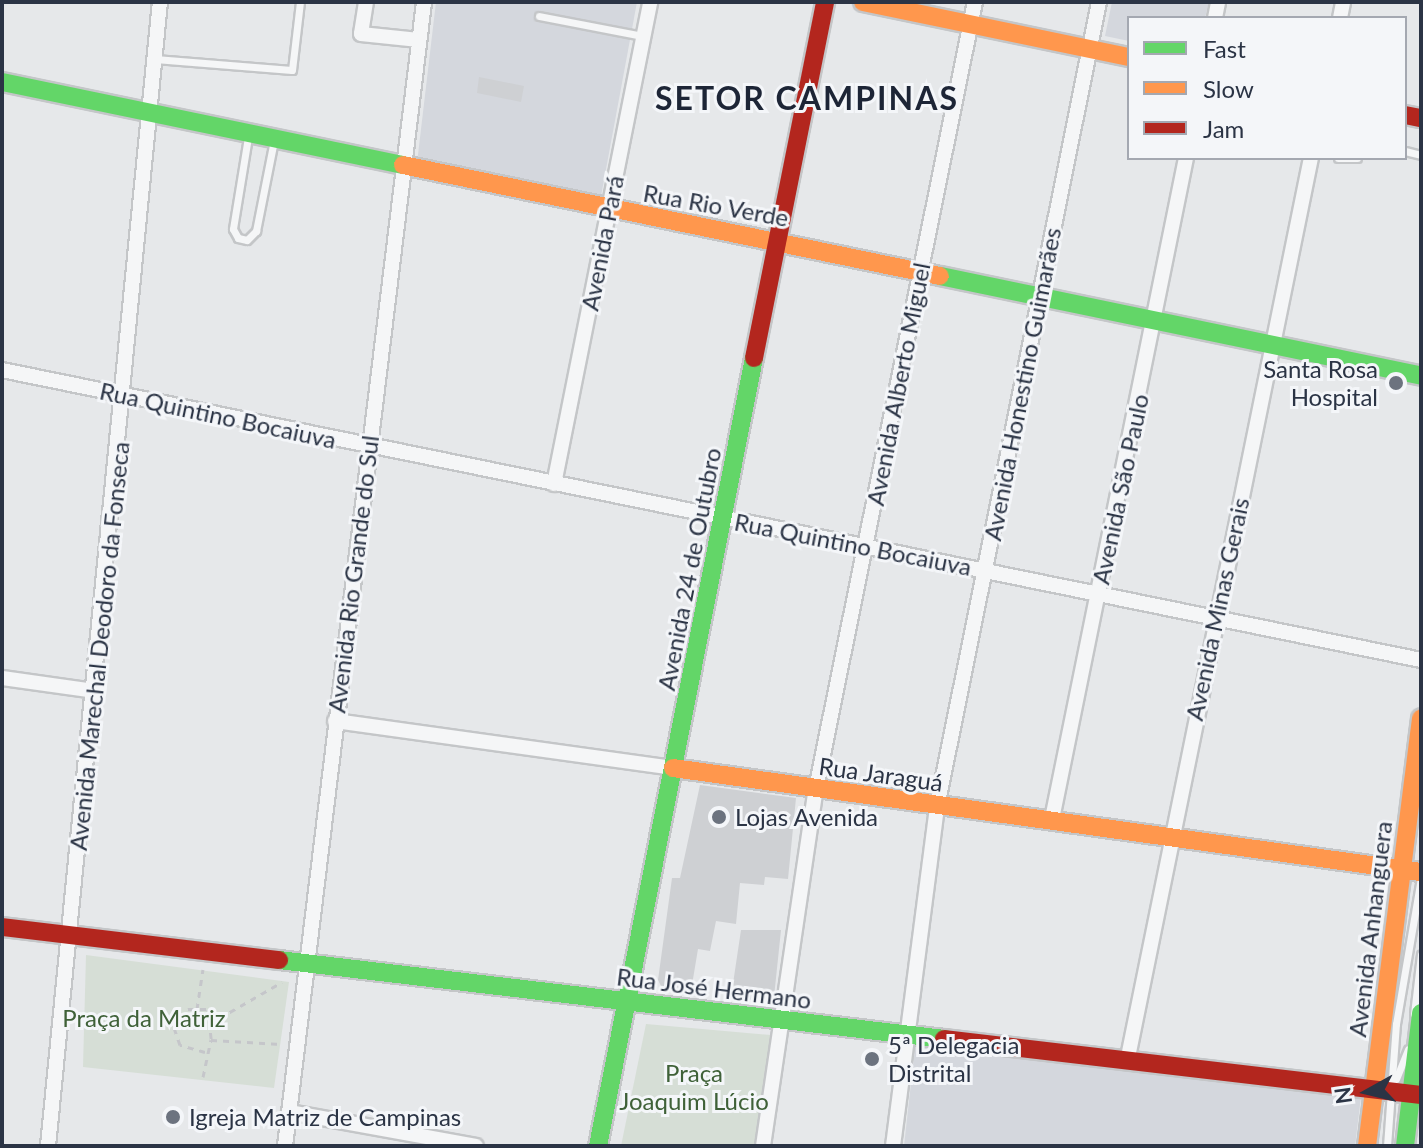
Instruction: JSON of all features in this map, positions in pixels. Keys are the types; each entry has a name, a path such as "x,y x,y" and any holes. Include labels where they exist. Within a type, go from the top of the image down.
{"street":[{"name":"Avenida Marechal Deodoro da Fonseca","path":"48,1146 125,395 160,2"},
{"path":"366,2 361,34 419,40"},
{"name":"Avenida Rio Grande do Sul","path":"285,1146 424,2"},
{"name":"Avenida Pará","path":"554,484 650,2"},
{"name":"Avenida 24 de Outubro","path":"598,1146 825,2"},
{"path":"863,2 1127,57"},
{"name":"Avenida Alberto Miguel","path":"763,1146 816,789 975,2"},
{"name":"Avenida Honestino Guimarães","path":"893,1146 937,807 1099,2"},
{"name":"Rua Rio Verde","path":"2,82 609,210 780,240 1421,376"},
{"name":"Avenida São Paulo","path":"1052,819 1186,160"},
{"name":"Avenida Minas Gerais","path":"1127,1062 1170,837 1311,160"},
{"name":"Rua Quintino Bocaiuva","path":"2,370 1421,660"},
{"path":"2,678 94,691"},
{"name":"Avenida Anhanguera","path":"1405,1146 1398,1091 1402,869 1421,718"},
{"name":"Rua Jaraguá","path":"335,721 937,807 1052,819 1402,869 1421,877"},
{"name":"Rua José Hermano","path":"2,927 1127,1062 1398,1091"},
{"name":"Avenida Anhanguera","path":"1367,1146 1398,1091 1421,1013"},
{"path":"289,1112 476,1146"}],"lane":[{"path":"155,59 292,70 300,2"},
{"path":"539,16 643,36"},
{"path":"248,134 233,229 238,238 247,240 256,231 274,140"},
{"path":"1398,1091 1396,1024 1421,877"},
{"path":"1387,1146 1410,1046 1421,954"}],"path":[{"path":"197,1009 205,951"},
{"path":"209,1024 282,982"},
{"path":"203,1077 205,1052 211,1040 208,1009 188,1009 174,1028 180,1045 205,1052"},
{"path":"211,1040 281,1044"}],"shaded area":[{"path":"436,2 637,2 601,196 417,163"},
{"path":"1112,2 1209,2 1206,16 1127,16 1127,41 1105,36"},
{"path":"915,1047 1361,1097 1355,1146 904,1146"}],"green space":[{"name":"Praça da Matriz","path":"86,955 289,982 274,1088 83,1067"},
{"name":"Praça Joaquim Lúcio","path":"646,1024 771,1035 754,1146 621,1146"}],"building":[{"path":"479,77 524,86 521,102 477,93"},
{"path":"700,785 796,798 788,879 765,877 764,885 740,883 736,924 716,921 710,951 698,949 691,991 662,988 658,980 672,878 680,878"},
{"path":"741,930 781,930 774,997 768,1002 731,997"}],"traffic: fast":[{"path":"2,82 403,165"},
{"path":"940,276 1421,376"},
{"path":"598,1146 754,358"},
{"path":"279,960 944,1039"},
{"path":"1405,1146 1421,1013"}],"traffic: slow":[{"path":"863,2 1127,57"},
{"path":"403,165 940,276"},
{"path":"1367,1146 1421,718"},
{"path":"673,768 1421,872"}],"traffic: jam":[{"path":"754,358 825,2"},
{"path":"1407,115 1421,118"},
{"path":"2,927 279,960"},
{"path":"944,1039 1421,1095"}],"place":[{"name":"Santa Rosa Hospital","path":"1396,383"},
{"name":"Lojas Avenida","path":"719,817"},
{"name":"5ª Delegacia Distrital","path":"872,1059"},
{"name":"Igreja Matriz de Campinas","path":"173,1117"}],"district":[{"name":"SETOR CAMPINAS","path":"807,98"}]}
